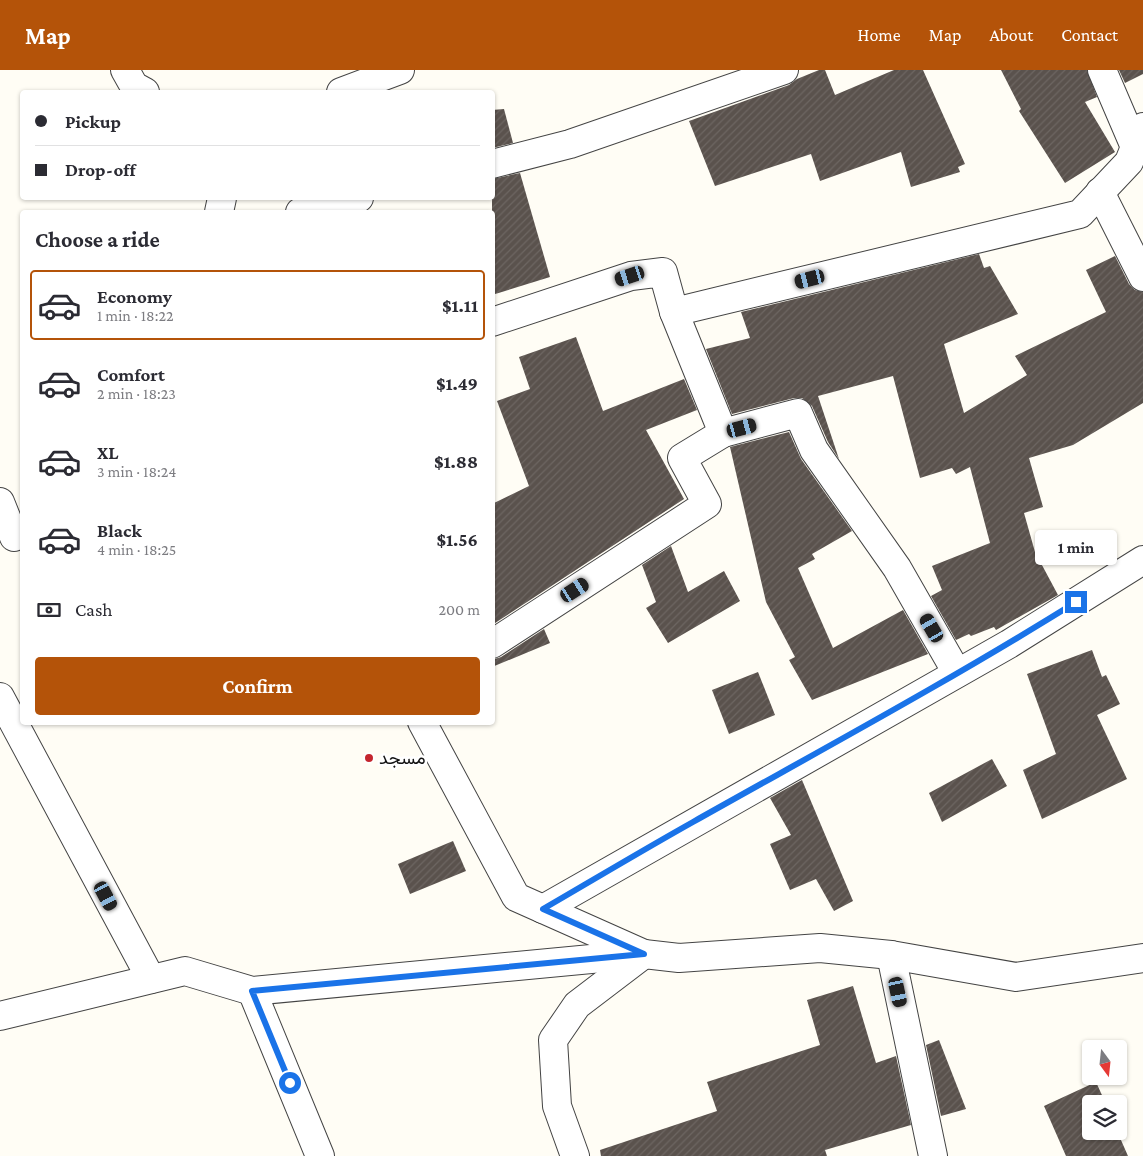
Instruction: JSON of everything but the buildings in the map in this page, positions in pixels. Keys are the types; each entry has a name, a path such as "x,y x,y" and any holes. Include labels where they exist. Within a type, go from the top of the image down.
{"street":[{"path":"126,70 134,86 141,90"},
{"path":"346,90 400,70"},
{"path":"495,163 570,144 784,70"},
{"path":"674,312 1080,214 1129,162 1139,137 1102,70"},
{"path":"1100,192 1143,277"},
{"path":"308,210 351,200"},
{"path":"495,321 630,276 663,272 674,312 723,433"},
{"path":"495,642 708,504 682,458 723,433 798,413 814,450 898,568 957,673"},
{"path":"0,502 12,538"},
{"path":"543,909 1009,644 1143,560"},
{"path":"0,697 151,979"},
{"path":"424,725 516,897 644,954"},
{"path":"0,1016 185,971 252,991 644,954 679,958 820,948 891,955 1016,977 1143,958"},
{"path":"575,1156 557,1106 553,1040 578,1005 644,954"},
{"path":"891,955 933,1156"},
{"path":"252,991 320,1156"}],"place":[{"name":"مسجد","path":"369,758"}],"route":[{"path":"290,1083 252,991 644,954 543,909 692,822 1009,644 1076,602"}]}
